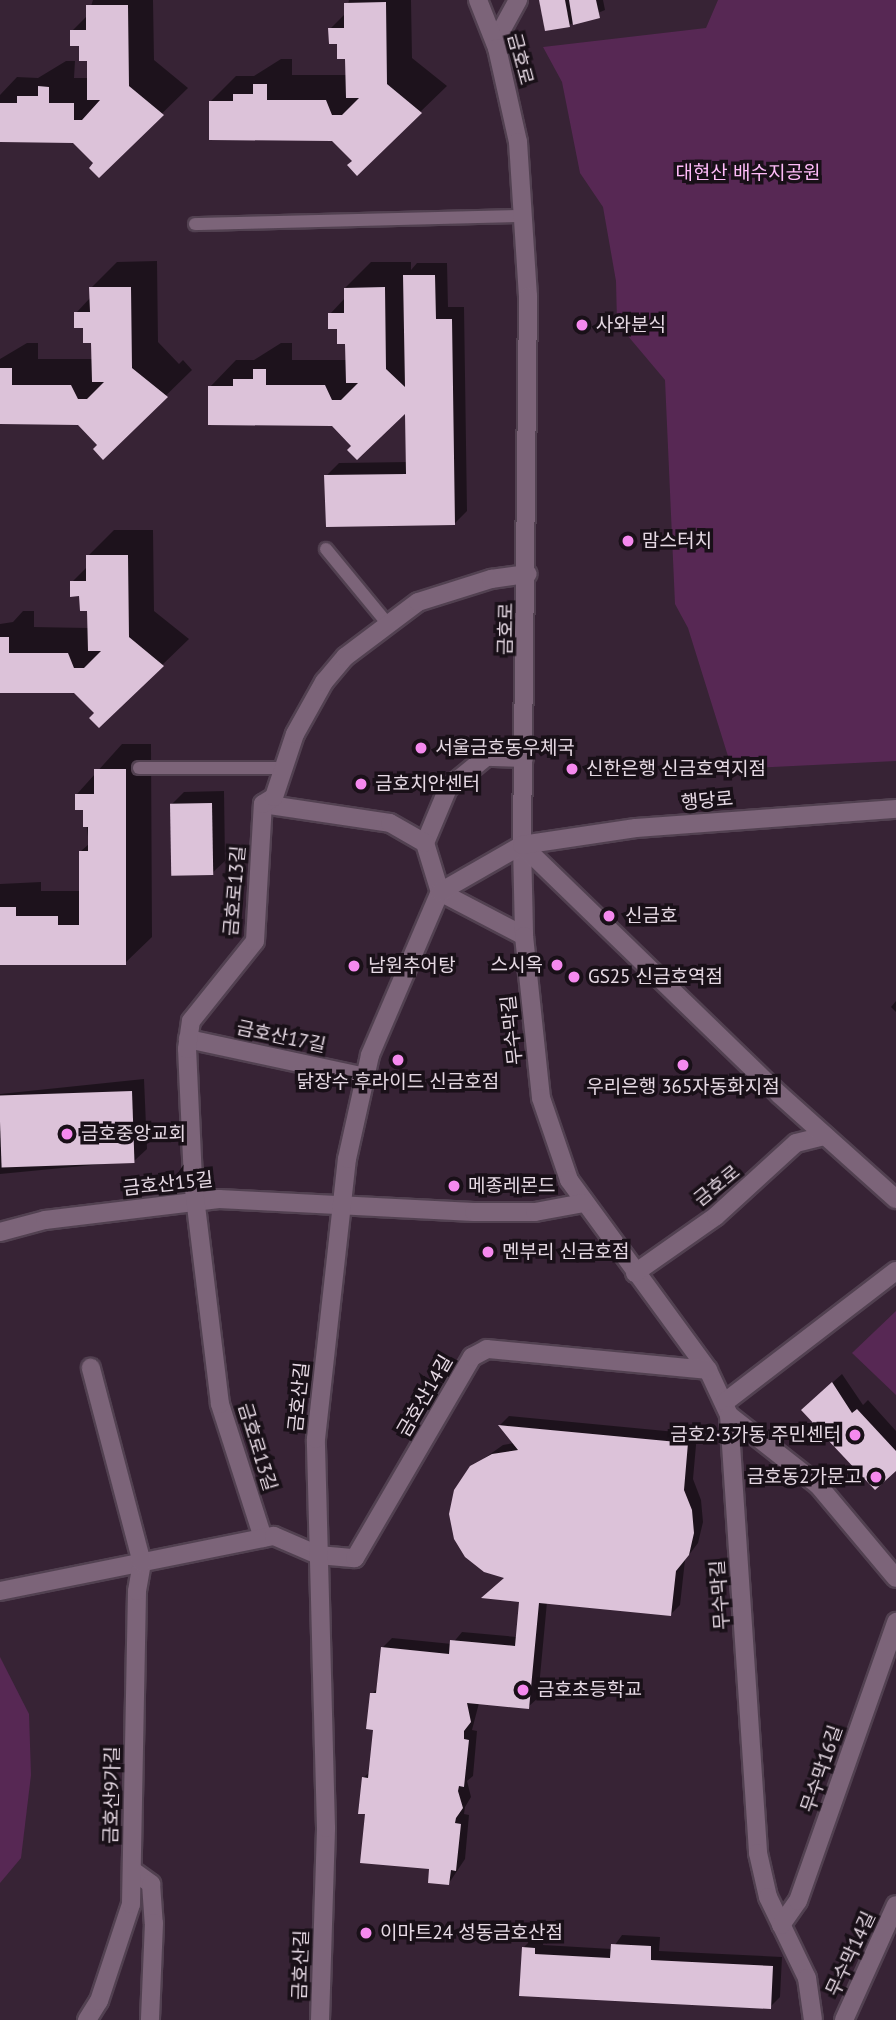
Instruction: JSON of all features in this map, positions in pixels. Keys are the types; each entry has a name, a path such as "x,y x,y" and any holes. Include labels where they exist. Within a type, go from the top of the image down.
{"street":[{"name":"금호로","path":"478,0 495,42 518,142 528,296 528,574 522,845"},
{"path":"495,42 518,0"},
{"path":"263,804 274,797 295,734 324,682 345,657 418,602 491,579 528,574"},
{"path":"524,758 486,757 448,788 425,843 440,892 524,936"},
{"path":"263,804 390,823 425,843"},
{"name":"금호로13길","path":"263,804 256,941 191,1021 188,1040 196,1201 220,1404 263,1538"},
{"name":"행당로","path":"522,845 650,827 896,808"},
{"path":"440,892 522,845 602,926 825,1136 896,1199"},
{"name":"무수막길","path":"522,845 524,936 541,1098 569,1180 708,1370 727,1408 758,1853 768,1897 807,1978 813,2020"},
{"name":"금호산길","path":"320,2020 326,1828 316,1439 342,1203 365,1077 440,892"},
{"name":"금호산17길","path":"188,1040 365,1077"},
{"name":"금호로","path":"635,1273 716,1216 796,1143 825,1136"},
{"name":"금호산15길","path":"0,1232 45,1220 196,1201 342,1203"},
{"path":"342,1203 535,1212 584,1203"},
{"path":"896,1271 727,1408 818,1485 896,1578"},
{"name":"금호산14길","path":"318,1555 355,1559 472,1357 487,1349 708,1370"},
{"name":"금호산9가길","path":"87,2020 99,2001 131,1904 137,1591 142,1563 91,1367"},
{"path":"0,1591 275,1536 318,1555"},
{"name":"무수막16길","path":"781,1926 798,1901 896,1622"},
{"path":"132,1870 151,1884 155,1923 150,2020"},
{"name":"무수막14길","path":"844,2020 896,1905"}],"lane":[{"path":"195,224 522,216"},
{"path":"326,549 387,623"},
{"path":"139,768 284,768"}],"green space":[{"name":"대현산 배수지공원","path":"718,0 896,0 896,761 732,769 688,628 675,604 665,380 617,323 616,281 603,207 580,173 562,82 543,47 706,28"},
{"path":"896,1311 896,1395 852,1353"},
{"path":"0,1657 29,1714 31,1775 21,1858 0,1883"}],"building":[{"path":"539,0 565,0 570,27 545,31"},
{"path":"569,0 596,0 600,18 573,25"},
{"path":"386,2 387,84 422,113 357,176 347,165 352,161 332,141 209,140 209,101 233,101 233,94 253,94 253,84 267,84 267,100 326,100 332,115 342,115 359,98 346,98 345,59 337,59 337,44 329,44 328,28 344,28 344,3"},
{"path":"86,5 128,5 129,86 164,115 99,178 89,168 93,163 73,143 0,142 0,103 17,103 17,96 38,96 38,86 49,87 49,103 74,103 74,120 82,120 100,100 87,100 87,61 79,61 79,46 70,46 70,30 86,30"},
{"path":"403,275 435,275 436,319 452,319 455,525 326,527 324,475 406,474 405,414 357,460 347,450 351,446 332,426 208,425 208,386 233,386 233,379 253,379 253,369 266,369 266,385 325,385 332,400 341,400 358,383 346,383 345,344 337,344 337,329 328,329 328,313 344,313 344,288 385,287 386,369 405,387"},
{"path":"89,287 131,287 132,368 168,397 103,460 93,449 97,445 78,425 0,424 0,368 12,368 12,385 71,385 78,399 87,399 104,382 92,382 91,343 83,343 83,328 74,328 74,312 90,312"},
{"path":"86,555 128,555 129,637 164,666 99,728 89,718 94,713 74,693 0,693 0,637 9,637 9,653 68,653 74,668 84,668 101,651 88,651 87,611 80,611 79,596 70,597 70,581 86,581"},
{"path":"94,769 126,769 126,965 0,965 0,907 16,907 16,916 58,916 58,925 79,925 79,851 88,851 88,827 83,827 83,810 75,810 75,794 94,794"},
{"path":"212,803 213,875 171,876 170,804"},
{"name":"금호중앙교회","path":"132,1091 135,1163 2,1168 0,1096"},
{"name":"금호2·3가동 주민센터","path":"832,1382 852,1413 857,1409 896,1451 896,1471 875,1490 826,1438 831,1433 820,1422 816,1426 801,1410"},
{"path":"498,1425 688,1443 684,1490 692,1510 694,1533 689,1555 676,1571 671,1616 539,1603 529,1709 467,1703 471,1722 464,1731 464,1739 469,1740 464,1787 459,1786 458,1791 463,1808 455,1823 461,1824 456,1871 451,1870 449,1885 428,1883 429,1869 360,1863 365,1814 358,1814 362,1777 368,1778 373,1730 366,1729 370,1693 376,1693 381,1647 449,1654 450,1640 515,1646 519,1602 481,1598 504,1578 484,1572 465,1557 454,1539 449,1514 454,1490 470,1466 492,1454 518,1450"},
{"path":"611,1944 651,1946 651,1960 773,1966 771,2009 519,1996 522,1947 535,1948 535,1954 610,1958"}],"place":[{"name":"사와분식","path":"582,325"},
{"name":"맘스터치","path":"628,541"},
{"name":"서울금호동우체국","path":"421,748"},
{"name":"신한은행 신금호역지점","path":"572,769"},
{"name":"금호치안센터","path":"361,784"},
{"name":"신금호","path":"609,916"},
{"name":"스시옥","path":"557,965"},
{"name":"남원추어탕","path":"354,966"},
{"name":"GS25 신금호역점","path":"574,977"},
{"name":"닭장수 후라이드 신금호점","path":"398,1060"},
{"name":"우리은행 365자동화지점","path":"683,1065"},
{"name":"금호중앙교회","path":"67,1134"},
{"name":"메종레몬드","path":"454,1186"},
{"name":"멘부리 신금호점","path":"488,1252"},
{"name":"금호2·3가동 주민센터","path":"855,1435"},
{"name":"금호동2가문고","path":"876,1477"},
{"name":"금호초등학교","path":"523,1690"},
{"name":"이마트24 성동금호산점","path":"366,1933"}]}
